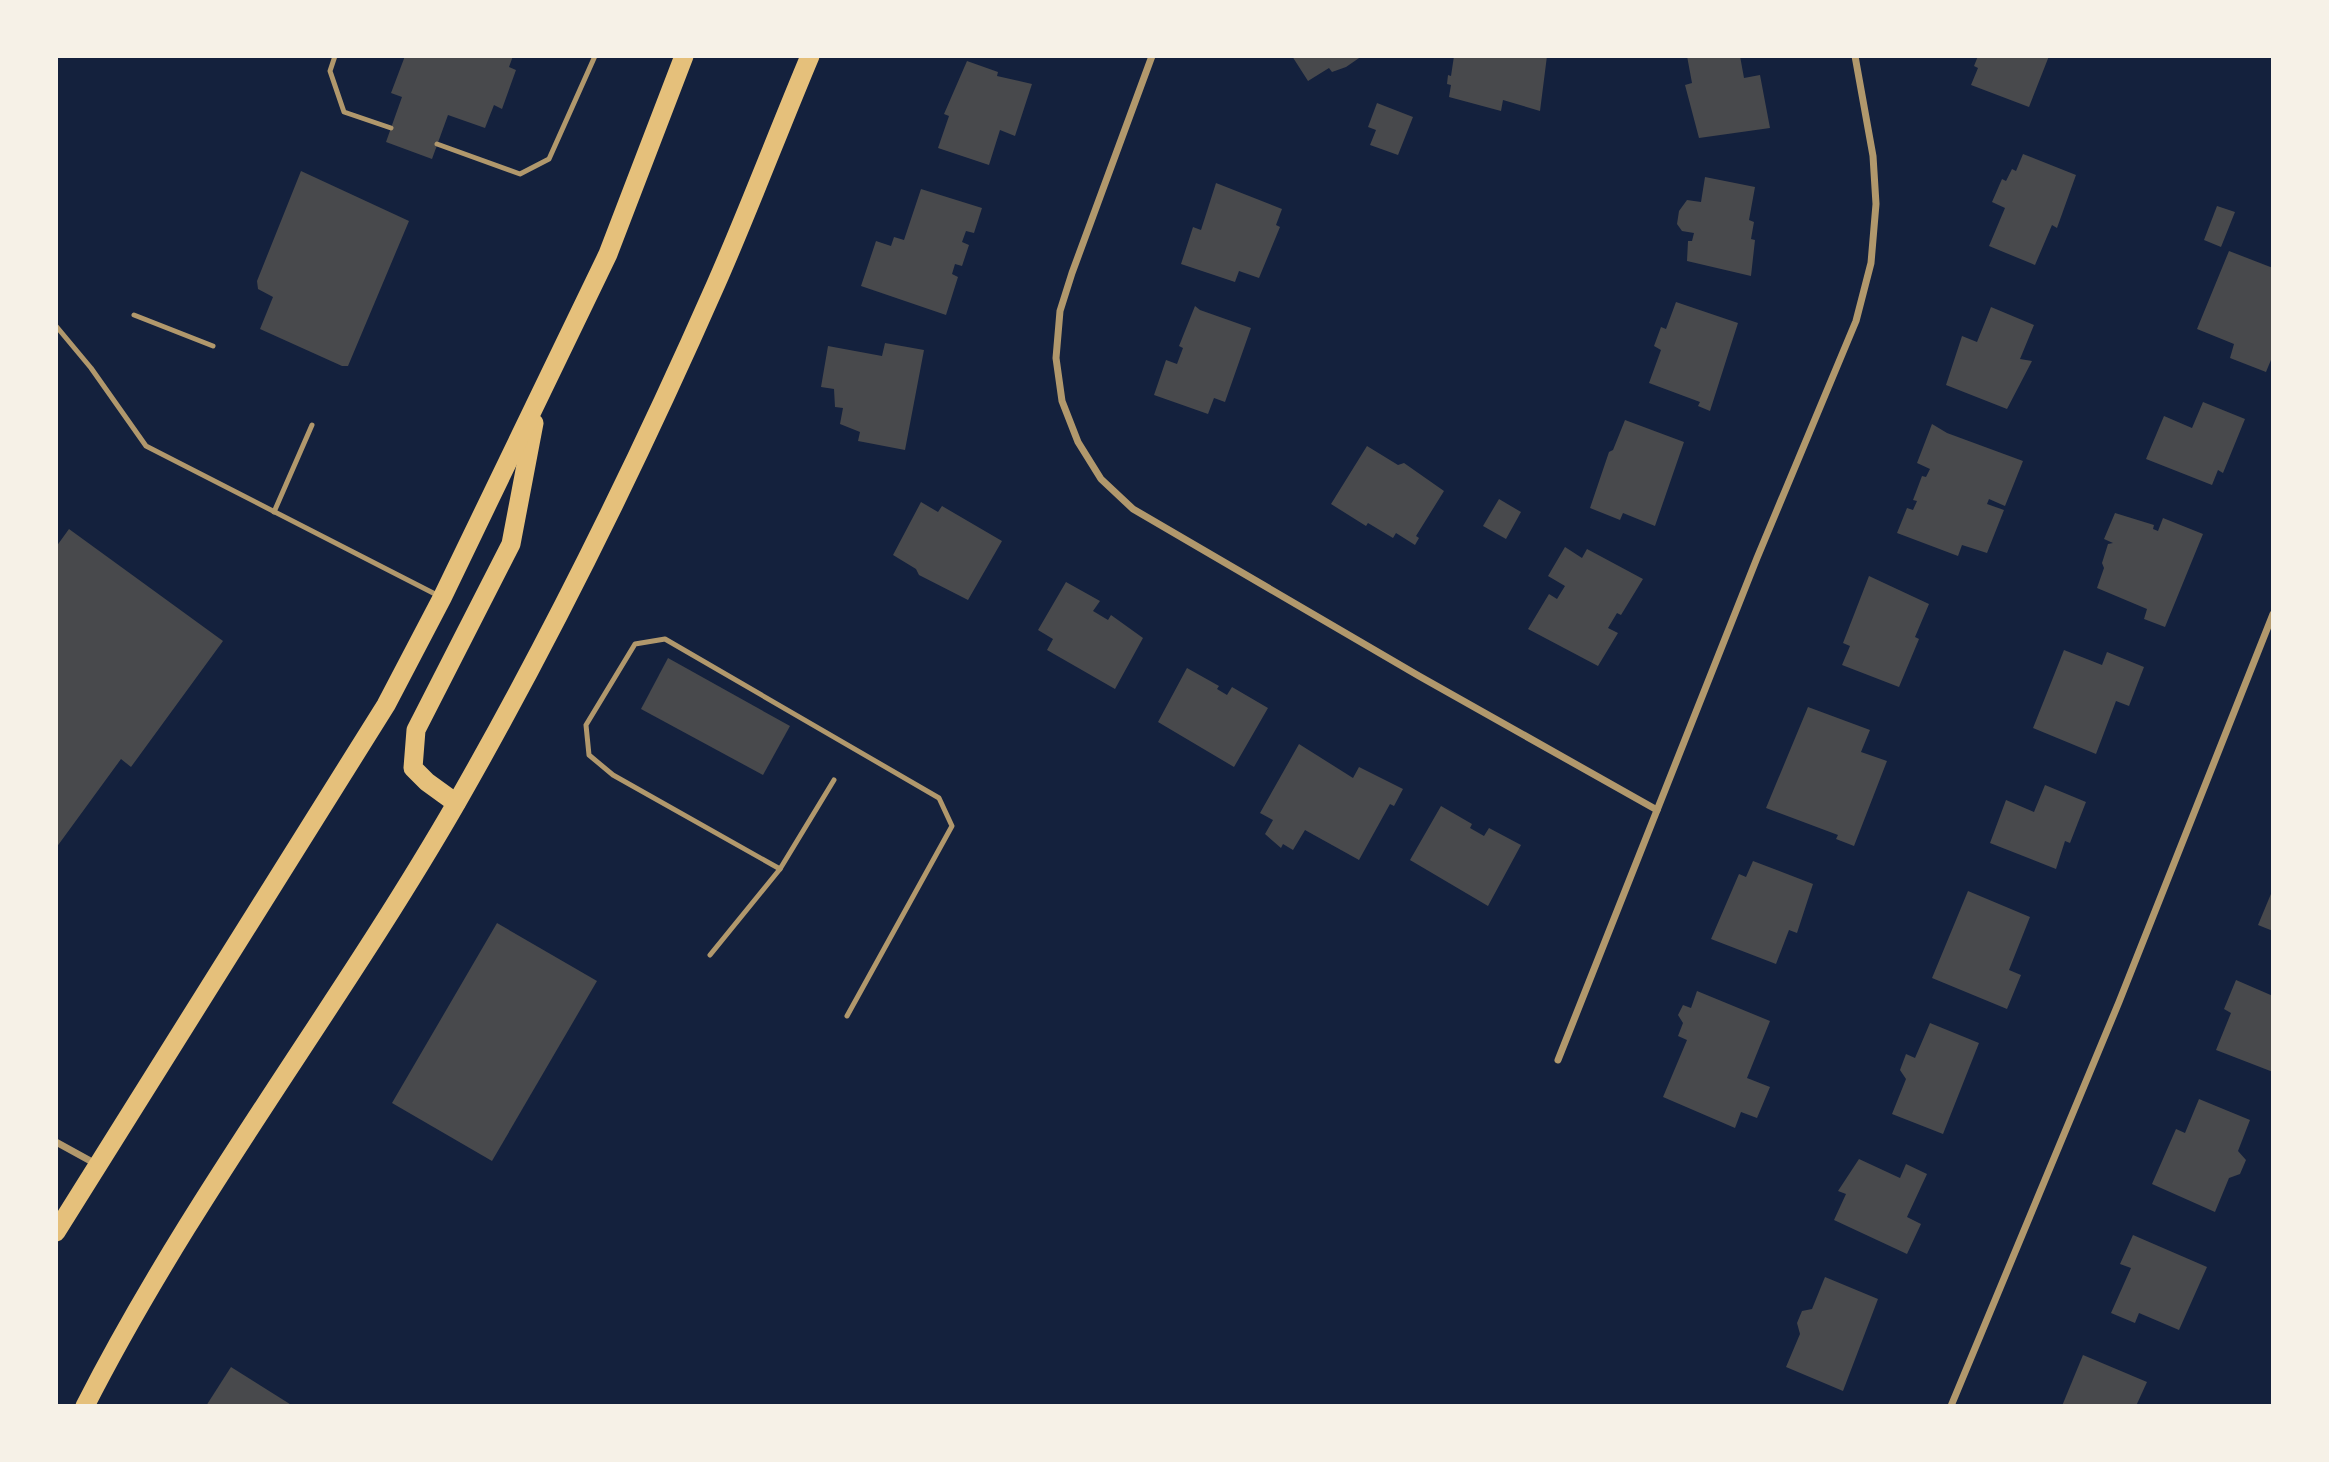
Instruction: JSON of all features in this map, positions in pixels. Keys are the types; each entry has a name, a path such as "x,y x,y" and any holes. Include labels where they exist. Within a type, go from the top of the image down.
{"highway":[{"path":"56,1232 386,705 442,598 608,254 684,56"},
{"path":"85,1406 123,1334 184,1230 360,961 456,803 584,564 653,422 718,280 810,56"},
{"path":"456,803 427,782 414,768 416,730 511,544 540,395"}],"street":[{"path":"1152,56 1060,311 1056,358 1062,401 1077,442 1101,479 1133,509 1419,676 1657,810"},
{"path":"1558,1060 1757,558 1856,321 1871,263 1876,204 1874,156 1855,56"},
{"path":"1951,1406 2119,1002 2273,614"},
{"path":"56,1142 97,1165"}],"lane":[{"path":"335,56 330,71 344,112 391,128"},
{"path":"437,144 520,174 548,159 595,56"},
{"path":"134,315 212,346"},
{"path":"56,326 91,368 146,446 442,598"},
{"path":"274,512 312,425"},
{"path":"780,869 613,775 589,755 586,725 635,644 666,639 939,798 952,826 847,1016"},
{"path":"710,955 780,869 834,780"}],"building":[{"path":"405,56 513,56 509,67 516,70 502,109 494,105 485,128 448,115 432,159 386,142 402,97 391,93"},
{"path":"1292,56 1362,56 1346,67 1332,72 1329,68 1308,81"},
{"path":"1454,56 1547,56 1540,111 1503,100 1501,111 1449,97 1451,85 1447,84 1448,75 1451,76"},
{"path":"1687,56 1740,56 1744,78 1760,75 1770,128 1699,138 1685,85 1692,83"},
{"path":"1978,56 2049,56 2029,107 1971,85 1978,68 1974,66"},
{"path":"967,61 998,72 997,76 1032,84 1015,136 1000,130 989,165 938,148 949,116 944,114"},
{"path":"1377,103 1413,117 1398,155 1370,145 1376,130 1368,127"},
{"path":"2023,154 2076,175 2057,228 2052,225 2035,265 1989,246 2005,208 1992,202 2002,179 2006,181 2012,169 2016,171"},
{"path":"301,171 409,221 348,366 342,366 260,329 273,297 258,289 257,281"},
{"path":"1705,177 1755,187 1749,220 1754,222 1751,239 1755,240 1751,276 1687,261 1688,241 1692,241 1694,233 1682,231 1677,224 1679,211 1687,200 1701,202"},
{"path":"1216,183 1282,209 1276,225 1280,227 1259,278 1239,271 1235,282 1181,264 1193,227 1201,230"},
{"path":"921,189 982,208 974,233 966,231 962,242 969,245 962,266 955,264 952,274 958,277 946,315 861,286 876,241 891,246 894,237 904,240"},
{"path":"2217,206 2235,212 2221,247 2204,240"},
{"path":"2229,251 2273,268 2273,355 2266,372 2230,358 2234,344 2197,329"},
{"path":"1676,302 1738,323 1710,411 1698,406 1700,402 1649,383 1661,350 1654,346 1661,327 1666,329"},
{"path":"1195,306 1251,328 1225,402 1214,398 1208,414 1154,395 1166,360 1177,364 1183,348 1179,346"},
{"path":"1991,307 2034,325 2020,359 2032,361 2007,409 1946,385 1962,336 1977,342"},
{"path":"885,343 924,350 905,450 858,441 860,432 840,424 843,408 835,407 834,389 821,387 828,346 882,356"},
{"path":"2203,402 2245,419 2223,473 2218,470 2212,485 2146,459 2164,416 2192,428"},
{"path":"1625,420 1684,442 1655,526 1623,513 1620,520 1590,508 1609,452 1613,450"},
{"path":"1932,424 1947,433 2023,461 2005,506 1989,499 1987,504 2004,510 1987,553 1962,545 1958,556 1897,533 1907,508 1913,510 1917,501 1913,500 1922,476 1926,477 1930,469 1917,463"},
{"path":"1367,446 1398,465 1404,463 1444,491 1416,536 1419,538 1415,545 1396,533 1393,538 1368,523 1366,526 1331,504"},
{"path":"1499,499 1521,512 1506,539 1483,526"},
{"path":"921,502 938,512 942,506 1002,541 968,600 919,575 916,569 893,555"},
{"path":"2115,513 2154,525 2153,529 2158,531 2163,518 2203,534 2165,627 2144,619 2147,609 2097,588 2108,544 2113,543 2104,539"},
{"path":"69,529 223,641 131,767 121,759 56,848 56,547"},
{"path":"1565,547 1582,558 1587,549 1643,579 1621,615 1617,613 1608,628 1618,633 1598,666 1528,629 1549,594 1557,599 1565,586 1548,576"},
{"path":"1869,576 1929,604 1915,637 1919,639 1899,687 1842,665 1850,646 1843,643"},
{"path":"1066,582 1100,601 1093,611 1108,620 1111,615 1143,638 1115,689 1047,650 1053,639 1038,630"},
{"path":"2064,650 2102,665 2107,652 2144,667 2129,706 2116,701 2096,754 2033,728"},
{"path":"668,658 790,726 763,775 641,709"},
{"path":"1187,668 1219,686 1217,689 1227,695 1232,687 1268,708 1234,767 1158,722"},
{"path":"1808,707 1870,730 1861,752 1887,761 1854,846 1836,839 1838,835 1766,808"},
{"path":"1299,744 1353,778 1359,767 1403,789 1394,806 1390,804 1359,860 1305,830 1293,850 1283,844 1281,848 1265,834 1273,820 1260,813"},
{"path":"2045,785 2086,802 2070,843 2065,841 2056,869 1990,843 2006,800 2034,812"},
{"path":"1441,806 1472,824 1470,828 1484,836 1489,828 1521,845 1488,906 1410,860"},
{"path":"1753,861 1813,884 1797,933 1789,930 1776,964 1711,939 1739,874 1746,877"},
{"path":"2273,889 2273,931 2258,925"},
{"path":"1968,891 2030,917 2009,970 2021,975 2007,1009 1932,978"},
{"path":"497,923 597,981 492,1161 392,1103"},
{"path":"2236,980 2273,996 2273,1072 2216,1050 2231,1013 2224,1009"},
{"path":"1697,991 1770,1021 1747,1078 1770,1087 1757,1118 1741,1112 1735,1128 1663,1097 1687,1040 1678,1036 1683,1023 1678,1015 1683,1005 1691,1008"},
{"path":"1930,1023 1979,1043 1943,1134 1892,1114 1906,1079 1900,1070 1906,1054 1915,1058"},
{"path":"2199,1099 2250,1120 2238,1151 2246,1160 2240,1174 2229,1178 2215,1212 2152,1184 2176,1129 2185,1133"},
{"path":"1859,1159 1900,1178 1906,1164 1927,1174 1907,1217 1921,1224 1907,1254 1834,1220 1846,1194 1838,1191"},
{"path":"2133,1235 2207,1267 2179,1330 2139,1313 2135,1323 2111,1313 2131,1268 2120,1264"},
{"path":"1825,1277 1878,1299 1843,1391 1786,1367 1800,1334 1797,1323 1802,1311 1812,1309"},
{"path":"2083,1355 2147,1382 2136,1406 2062,1406"},
{"path":"231,1367 293,1406 206,1406"}]}
